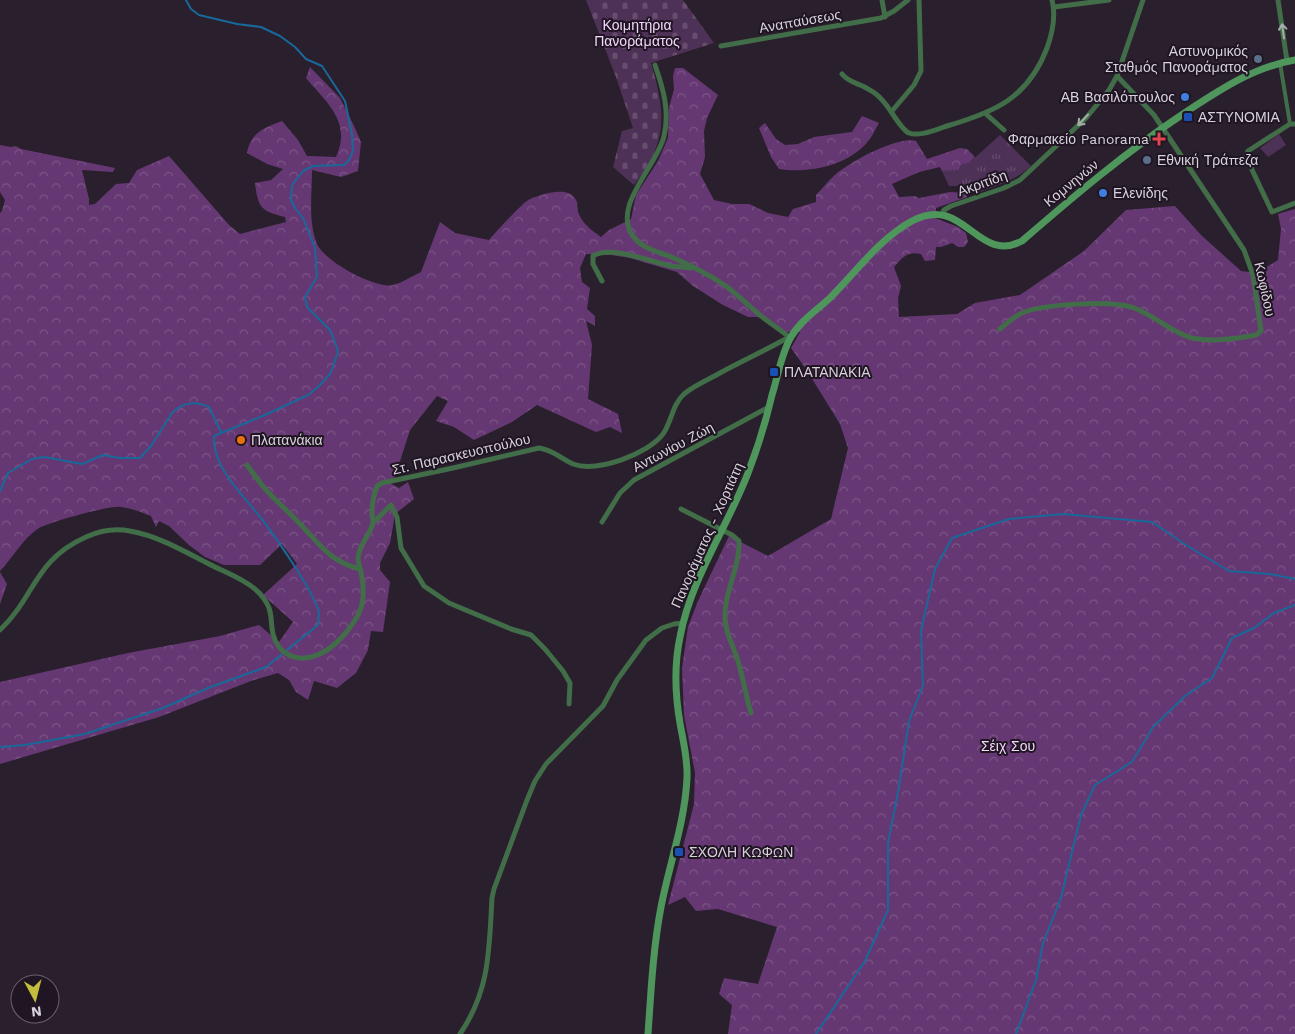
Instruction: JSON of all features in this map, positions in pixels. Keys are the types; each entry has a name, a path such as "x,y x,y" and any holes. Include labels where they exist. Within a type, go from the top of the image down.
{"main road":[{"name":"Κομνηνών","path":"942,215 957,220 982,239 993,244 1004,247 1015,245 1101,174 1162,128 1218,91 1256,71 1295,60"},
{"name":"Πανοράματος - Χορτιάτη","path":"648,1034 659,916 681,817 687,778 676,684 677,655 683,624 694,589 748,474 760,441 782,359 792,336 801,324 828,300 890,236 915,220 931,215 942,215"}],"street":[{"path":"882,0 884,17"},
{"name":"Αναπαύσεως","path":"721,46 884,17 908,0"},
{"path":"892,111 916,82 921,71 919,0"},
{"path":"842,74 848,80 872,91 892,111 905,130 912,134 934,130 986,114 1017,95 1036,71 1050,40 1054,8 1052,0"},
{"path":"1054,8 1109,0"},
{"name":"Ακριτίδη","path":"942,215 944,210 951,206 1004,188 1025,177 1082,122 1109,90 1118,76 1143,0"},
{"path":"1278,0 1293,124 1247,154 1247,159 1272,212 1295,203"},
{"path":"655,65 665,98 665,134 654,161 632,197 627,216 628,226 633,237 641,244 696,269 726,286 760,315 788,336 792,336"},
{"name":"Κωφίδου","path":"1000,329 1012,318 1034,309 1096,303 1132,307 1190,337 1212,341 1259,334 1261,326 1253,275 1244,250 1154,115 1118,76"},
{"path":"986,114 1004,130"},
{"path":"602,281 593,264 593,256 598,253 610,252 630,255 672,266 696,269"},
{"name":"Στ. Παρασκευοπούλου","path":"0,630 15,613 36,579 64,548 99,532 128,530 144,534 183,551 244,581 256,590 269,607 273,637 276,644 284,653 293,657 310,658 327,650 352,624 359,612 364,594 358,554 373,523 374,492 377,486 382,483 539,448 550,450 572,464 583,466 601,465 622,460 647,448 662,434 676,403 685,394 700,384 792,336"},
{"name":"Αντωνίου Ζώη","path":"602,522 620,493 634,480 769,407"},
{"path":"247,465 264,488 302,526 318,546 347,566 360,569"},
{"path":"373,523 391,505 397,517 401,548 424,586 449,603 511,629 531,635 563,671 570,683 569,704"},
{"path":"681,509 732,535 739,541 737,562 726,600 725,627 738,660 751,713"},
{"path":"460,1034 474,1011 481,992 490,955 492,898 494,890 519,818 535,781 546,764 603,706 617,680 644,642 662,628 674,624 683,624"}],"green space":[{"name":"Κοιμητήρια Πανοράματος","path":"586,0 683,0 714,43 651,63 659,98 661,127 653,155 634,185 613,167 622,131 633,128 616,77"},
{"name":"Σέιχ Σου","path":"310,67 340,98 361,142 358,171 341,177 312,170 311,217 317,244 329,258 339,265 363,278 385,285 396,284 421,272 440,222 455,233 489,240 527,201 555,192 573,195 577,201 578,212 584,223 601,237 609,230 631,219 636,195 658,161 668,138 669,108 674,89 673,76 675,68 683,68 718,95 707,118 704,131 705,157 700,174 714,200 732,204 749,204 768,213 788,217 793,209 816,202 816,195 832,177 842,170 862,157 897,142 916,141 927,159 960,148 967,149 975,157 969,163 961,165 959,170 942,171 940,167 919,172 892,184 899,197 915,196 919,198 950,192 966,193 967,197 936,208 935,218 958,227 966,233 968,242 964,247 958,247 952,243 936,247 935,260 925,261 921,254 912,253 903,258 894,267 901,286 898,298 899,317 957,314 975,303 1020,295 1084,251 1126,210 1175,206 1201,235 1241,271 1257,273 1278,260 1281,229 1278,214 1295,209 1295,1034 728,1034 732,1005 719,994 724,978 758,984 777,927 718,909 696,911 685,897 668,905 694,804 695,773 684,715 682,668 688,627 698,601 729,536 768,556 831,519 848,448 840,424 791,348 800,332 786,332 766,317 748,317 723,305 693,286 677,272 630,258 586,254 580,268 582,282 590,288 587,309 595,316 595,326 586,321 592,345 588,399 618,414 622,433 610,427 596,432 537,405 512,422 474,440 454,427 436,421 448,401 437,396 410,430 395,477 388,482 399,488 408,482 414,499 395,514 390,543 380,563 380,570 390,582 383,632 371,631 368,650 356,673 337,688 314,681 308,700 296,692 289,680 278,673 251,681 159,717 0,764 0,682 128,653 220,636 259,625 279,642 293,622 263,595 297,564 282,544 260,565 224,565 205,557 169,526 159,521 156,527 151,516 128,508 115,507 80,514 39,528 23,543 0,571 0,213 5,200 0,192 0,145 16,146 21,149 115,168 113,172 82,170 89,205 95,204 116,184 129,183 137,170 169,156 229,225 240,234 286,222 285,217 271,213 259,203 255,183 271,180 283,169 267,164 247,153 255,135 282,121 298,140 307,156 336,157 340,145 341,133 339,123 329,105 306,78"},
{"path":"862,116 879,123 861,149 840,161 816,169 779,169 771,157 759,128 765,123 776,139 785,145 798,144 814,137 852,132"},
{"path":"1279,134 1286,145 1268,157 1260,148"},
{"path":"1000,135 1031,166 1013,179 979,192 969,186 949,186 942,171 959,170 961,165 969,163"},
{"path":"0,572 7,584 0,604"}],"waterway":[{"path":"0,747 25,745 85,734 163,708 208,688 266,667 318,625 319,613 310,592 271,532 228,477 217,457 214,436 308,395 330,374 338,352 330,330 307,307 305,297 317,277 315,248 303,218 291,200 292,185 303,171 313,166 344,165 349,160 353,151 352,134 345,101 322,66 306,59 295,47 280,36 261,27 237,24 199,15 191,9 186,0"},
{"path":"0,491 8,473 32,459 44,457 82,464 103,455 120,458 140,458 151,446 172,413 185,405 194,403 209,407 221,432"},
{"path":"816,1034 865,961 888,910 888,843 909,721 923,686 921,631 935,569 952,538 1009,519 1063,514 1152,522 1229,571 1270,574 1295,579"},
{"path":"1016,1034 1036,980 1043,943 1061,898 1081,815 1095,785 1132,762 1153,727 1185,696 1212,678 1232,638 1254,628 1274,613 1295,605"}],"place":[{"name":"Αστυνομικός Σταθμός Πανοράματος","path":"1258,59"},
{"name":"ΑΒ Βασιλόπουλος","path":"1185,97"},
{"name":"ΑΣΤΥΝΟΜΙΑ","path":"1188,117"},
{"name":"Φαρμακείο Panorama","path":"1159,139"},
{"name":"Εθνική Τράπεζα","path":"1147,160"},
{"name":"Ελενίδης","path":"1103,193"},
{"name":"ΠΛΑΤΑΝΑΚΙΑ","path":"774,372"},
{"name":"Πλατανάκια","path":"241,440"},
{"name":"ΣΧΟΛΗ ΚΩΦΩΝ","path":"679,852"}]}
